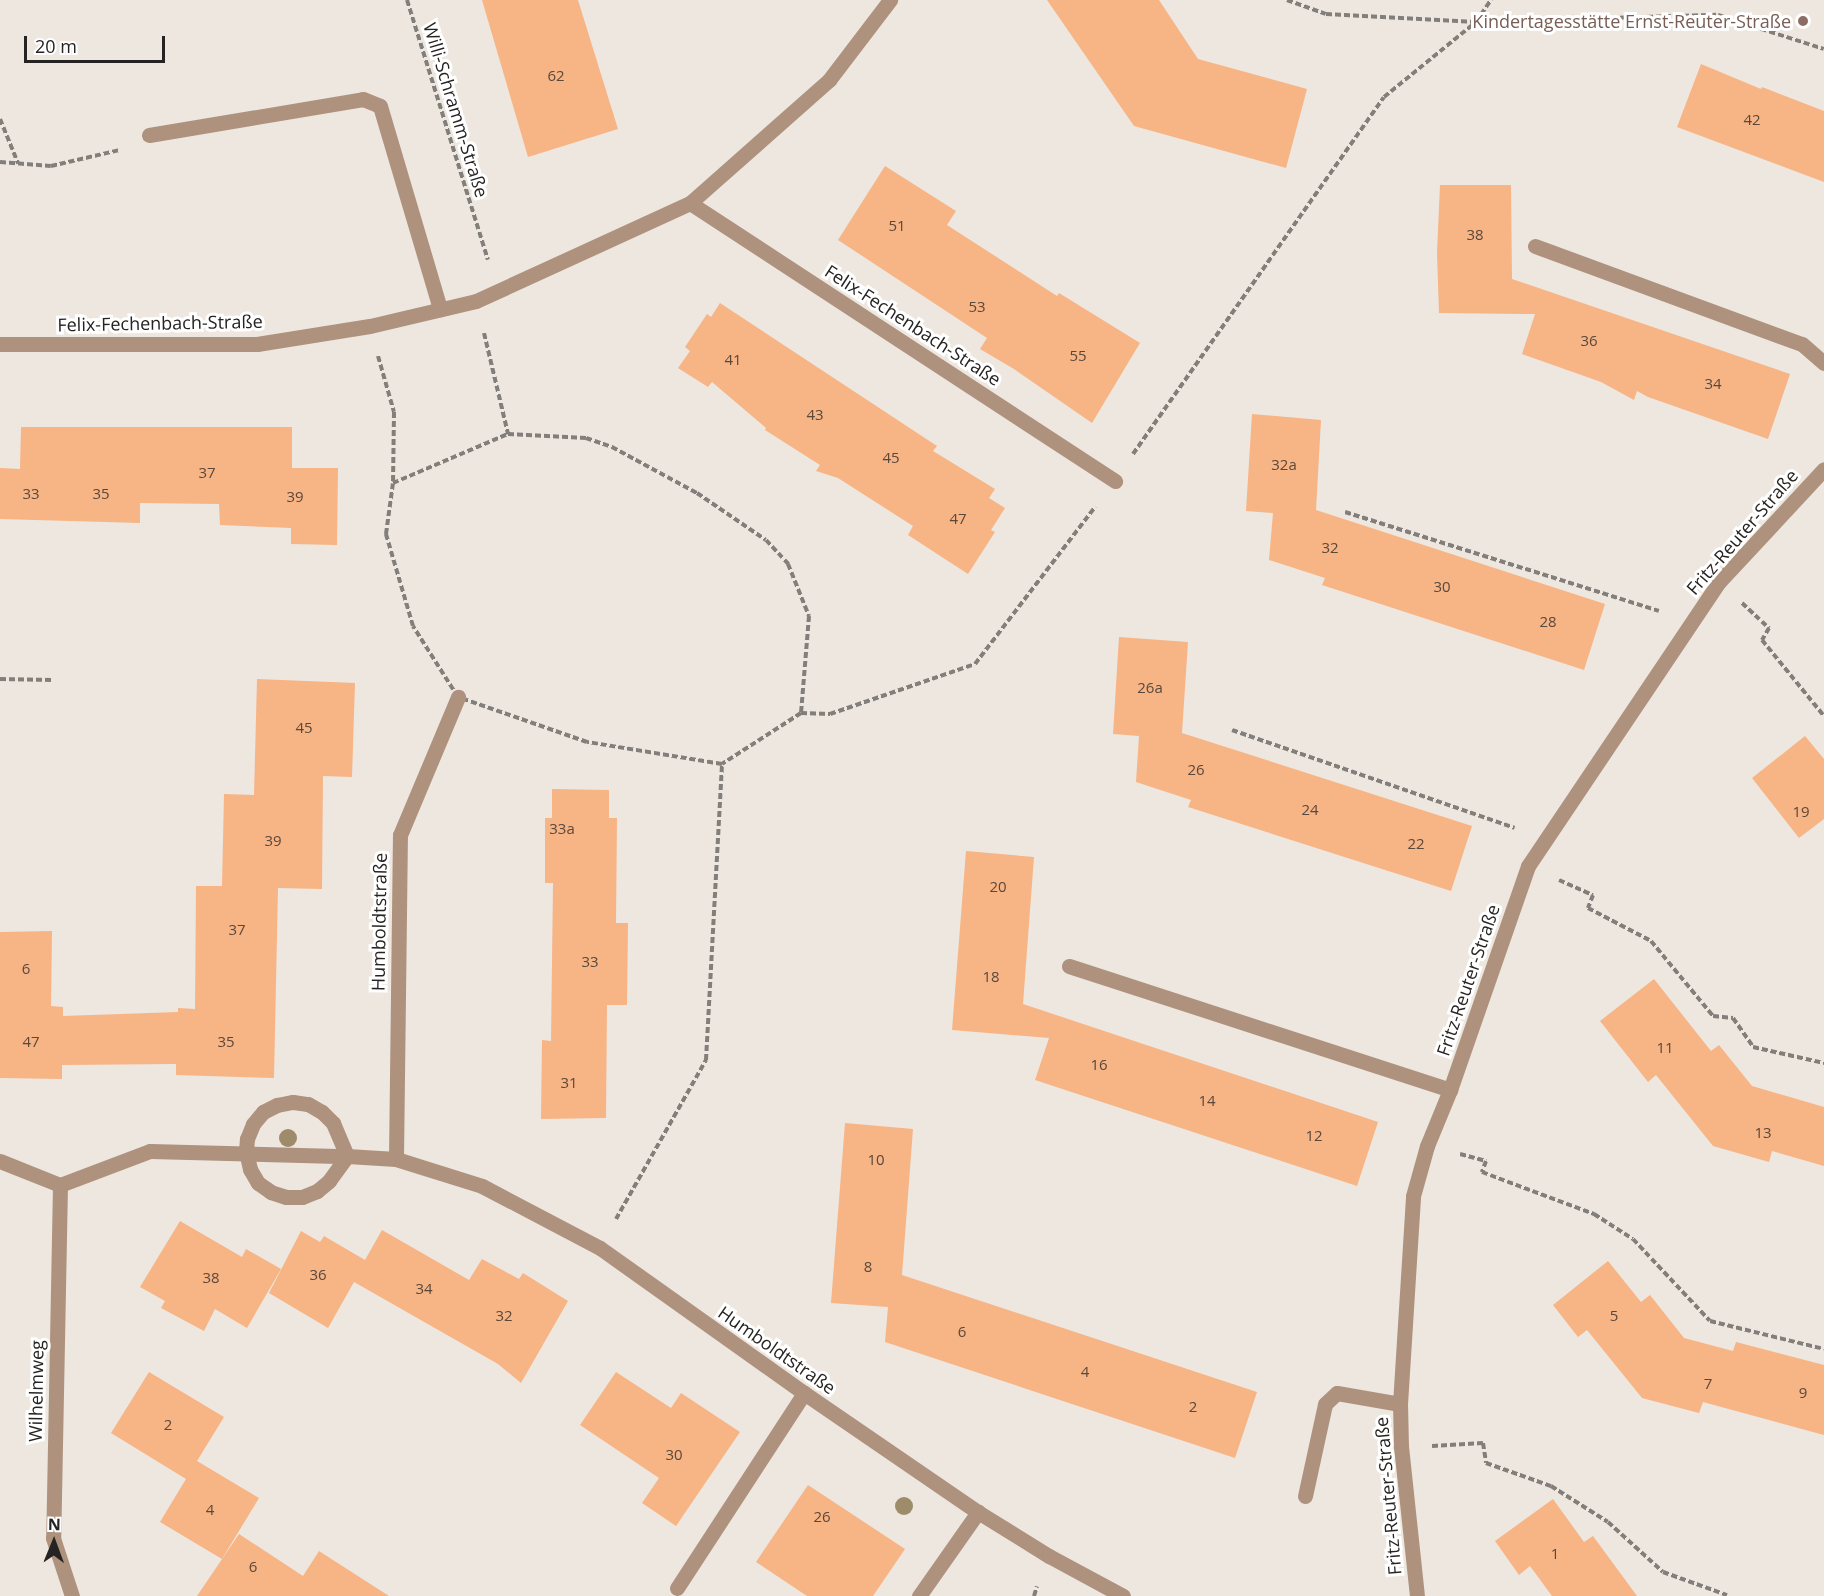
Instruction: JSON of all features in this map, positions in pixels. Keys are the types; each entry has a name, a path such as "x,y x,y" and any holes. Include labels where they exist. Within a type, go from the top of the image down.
{"street":[{"name":"Felix-Fechenbach-Straße","path":"0,344 256,344 370,326 476,301 690,203 829,80 890,0"},
{"path":"149,135 363,99 380,106 440,309"},
{"name":"Felix-Fechenbach-Straße","path":"690,203 1114,481"},
{"path":"1534,246 1802,344 1824,363"},
{"name":"Fritz-Reuter-Straße","path":"1417,1596 1401,1447 1400,1404 1413,1196 1427,1146 1450,1090 1528,866 1719,582 1824,469"},
{"name":"Humboldtstraße","path":"396,1159 400,835 458,697"},
{"path":"1069,966 1450,1090"},
{"path":"293,1102 308,1104 322,1112 333,1123 347,1156 329,1181 317,1191 302,1197 286,1197 271,1192 258,1183 250,1169 246,1152 247,1138 253,1124 263,1112 277,1105 293,1102"},
{"path":"0,1161 60,1185 150,1151 246,1152"},
{"name":"Humboldtstraße","path":"246,1152 396,1159 482,1186 600,1248 804,1393 978,1512 1049,1556 1124,1596"},
{"name":"Wilhelmweg","path":"60,1185 53,1538 72,1596"},
{"path":"677,1588 804,1393"},
{"path":"1305,1496 1325,1404 1337,1393 1400,1404"},
{"path":"919,1596 978,1512"}],"path":[{"name":"Willi-Schramm-Straße","path":"407,0 478,228"},
{"path":"1287,0 1326,14 1476,22 1718,15 1824,49"},
{"path":"370,326 394,412 393,483 386,534 413,626 458,697 587,742 722,764 801,713 830,714 975,664 1114,481 1384,97 1476,22 1491,0"},
{"path":"0,119 18,163"},
{"path":"0,162 51,166 140,146 149,135"},
{"path":"476,301 508,434"},
{"path":"393,483 508,434 586,438 612,447 698,493 766,540 788,564 809,616 801,713"},
{"path":"1345,512 1691,622"},
{"path":"1719,582 1769,628 1762,640 1824,716"},
{"path":"0,679 52,680"},
{"path":"1232,730 1546,839"},
{"path":"600,1248 706,1060 722,764"},
{"path":"1528,866 1593,895 1588,908 1651,941 1713,1016 1733,1018 1753,1047 1824,1063"},
{"path":"1427,1146 1486,1161 1482,1172 1594,1214 1633,1239 1710,1321 1824,1349"},
{"path":"1401,1447 1483,1443 1486,1463 1551,1486 1608,1522 1663,1572 1727,1595"}],"building":[{"path":"482,0 578,0 618,129 528,157"},
{"path":"1047,0 1159,0 1198,59 1307,89 1286,168 1134,126"},
{"path":"1701,64 1761,89 1762,87 1824,111 1824,182 1677,127"},
{"path":"885,166 956,211 947,225 1057,296 1059,293 1140,343 1092,423 1014,369 980,349 987,338 838,240"},
{"path":"1440,185 1511,185 1512,279 1790,374 1768,439 1648,397 1637,391 1634,400 1601,382 1522,354 1535,314 1439,313 1437,253"},
{"path":"720,303 937,446 933,451 995,489 989,498 1005,508 991,530 995,532 968,574 908,535 913,526 838,478 816,471 820,465 765,430 766,428 712,382 708,387 678,368 690,351 685,347 707,314 711,317"},
{"path":"1252,414 1321,420 1316,510 1605,604 1584,670 1322,585 1325,578 1269,560 1273,513 1246,511"},
{"path":"21,427 292,427 292,468 338,468 337,545 291,544 291,528 220,525 219,504 140,503 140,523 0,519 0,468 20,469"},
{"path":"1119,637 1188,642 1182,733 1472,826 1451,891 1188,807 1191,800 1136,782 1139,736 1113,734"},
{"path":"257,679 355,683 352,777 323,776 322,889 278,888 274,1078 176,1075 176,1064 62,1065 62,1079 0,1078 0,932 52,931 51,1006 63,1007 63,1016 178,1012 178,1008 195,1009 196,886 222,886 224,794 254,795"},
{"path":"1805,736 1824,759 1824,819 1799,838 1752,778"},
{"path":"552,789 609,790 609,818 617,818 616,923 628,923 627,1005 607,1005 606,1118 541,1119 542,1040 551,1041 553,883 545,883 545,818 552,818"},
{"path":"966,851 1034,857 1023,1004 1378,1122 1357,1186 1035,1080 1049,1038 952,1030"},
{"path":"1654,979 1711,1051 1719,1045 1752,1086 1824,1107 1824,1166 1772,1151 1769,1162 1713,1146 1656,1075 1648,1082 1600,1021"},
{"path":"845,1123 913,1129 902,1275 1257,1392 1235,1458 885,1342 888,1307 831,1303"},
{"path":"180,1221 242,1257 246,1249 281,1269 247,1328 215,1309 204,1331 161,1308 165,1301 140,1287"},
{"path":"382,1230 469,1280 482,1259 519,1279 523,1273 568,1301 521,1383 498,1364 354,1282 328,1328 269,1293 301,1231 320,1242 324,1236 365,1260"},
{"path":"1608,1261 1641,1302 1650,1295 1684,1338 1733,1351 1736,1342 1824,1365 1824,1435 1703,1402 1699,1413 1642,1398 1587,1330 1578,1337 1553,1305"},
{"path":"149,1372 224,1417 197,1461 259,1498 222,1559 160,1522 186,1479 111,1433"},
{"path":"616,1372 671,1408 681,1393 740,1432 676,1526 642,1503 659,1478 580,1425"},
{"path":"808,1485 905,1549 873,1596 807,1596 756,1562"},
{"path":"1553,1499 1584,1542 1593,1536 1637,1596 1552,1596 1530,1566 1519,1575 1495,1541"},
{"path":"239,1534 303,1576 319,1551 389,1596 197,1596"}],"place":[{"name":"Kindertagesstätte Ernst-Reuter-Straße","path":"1803,21"}]}
